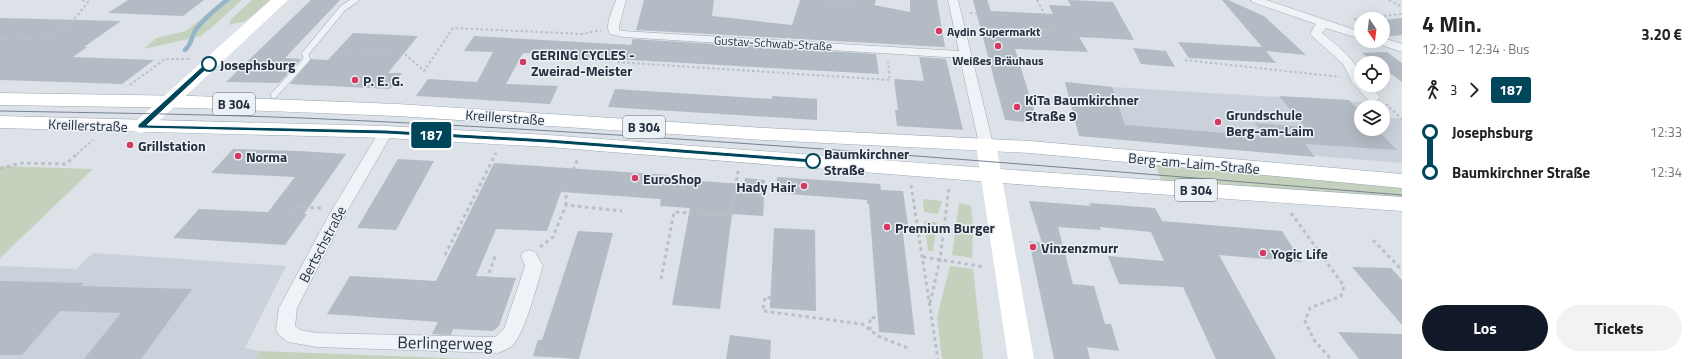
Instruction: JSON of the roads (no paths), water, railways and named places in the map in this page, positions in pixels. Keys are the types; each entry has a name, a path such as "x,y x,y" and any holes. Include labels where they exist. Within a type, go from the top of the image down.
{"main road":[{"name":"Kreillerstraße","path":"0,98 168,101 421,112 765,134 986,144"},
{"name":"Kreillerstraße","path":"0,122 386,132 503,138 991,176"},
{"name":"Berg-am-Laim-Straße","path":"986,144 1402,181"},
{"name":"Berg-am-Laim-Straße","path":"991,176 1402,204"}],"street":[{"path":"141,126 280,0"},
{"name":"Gustav-Schwab-Straße","path":"621,0 613,27 614,32 623,34 966,55"},
{"path":"953,0 986,144 1005,270 1021,359"},
{"path":"1256,0 1354,34"},
{"path":"1322,24 1316,34 1348,62 1354,72"},
{"path":"1390,44 1402,48"},
{"path":"1368,92 1373,97"},
{"name":"Bertschstraße","path":"317,340 295,337 285,329 288,308 338,213 386,132"},
{"name":"Berlingerweg","path":"317,340 498,345 506,340 512,331 534,266 529,256"}],"lane":[{"path":"274,95 307,59 305,54 343,8 355,0"}],"waterway":[{"path":"185,50 189,45 193,34 202,22 227,0"}],"tram line":[{"path":"0,111 303,118 716,141 1402,195"}],"place":[{"name":"Aydin Supermarkt","path":"939,31"},
{"name":"Weißes Bräuhaus","path":"998,46"},
{"name":"GERING CYCLES - Zweirad-Meister","path":"523,62"},
{"name":"Josephsburg","path":"209,64"},
{"name":"P. E. G.","path":"355,80"},
{"name":"KiTa Baumkirchner Straße 9","path":"1017,107"},
{"name":"Grundschule Berg-am-Laim","path":"1218,122"},
{"name":"Grillstation","path":"130,145"},
{"name":"Norma","path":"238,156"},
{"name":"Baumkirchner Straße","path":"813,161"},
{"name":"EuroShop","path":"635,178"},
{"name":"Hady Hair","path":"804,186"},
{"name":"Premium Burger","path":"887,227"},
{"name":"Vinzenzmurr","path":"1033,247"},
{"name":"Yogic Life","path":"1263,253"}]}
